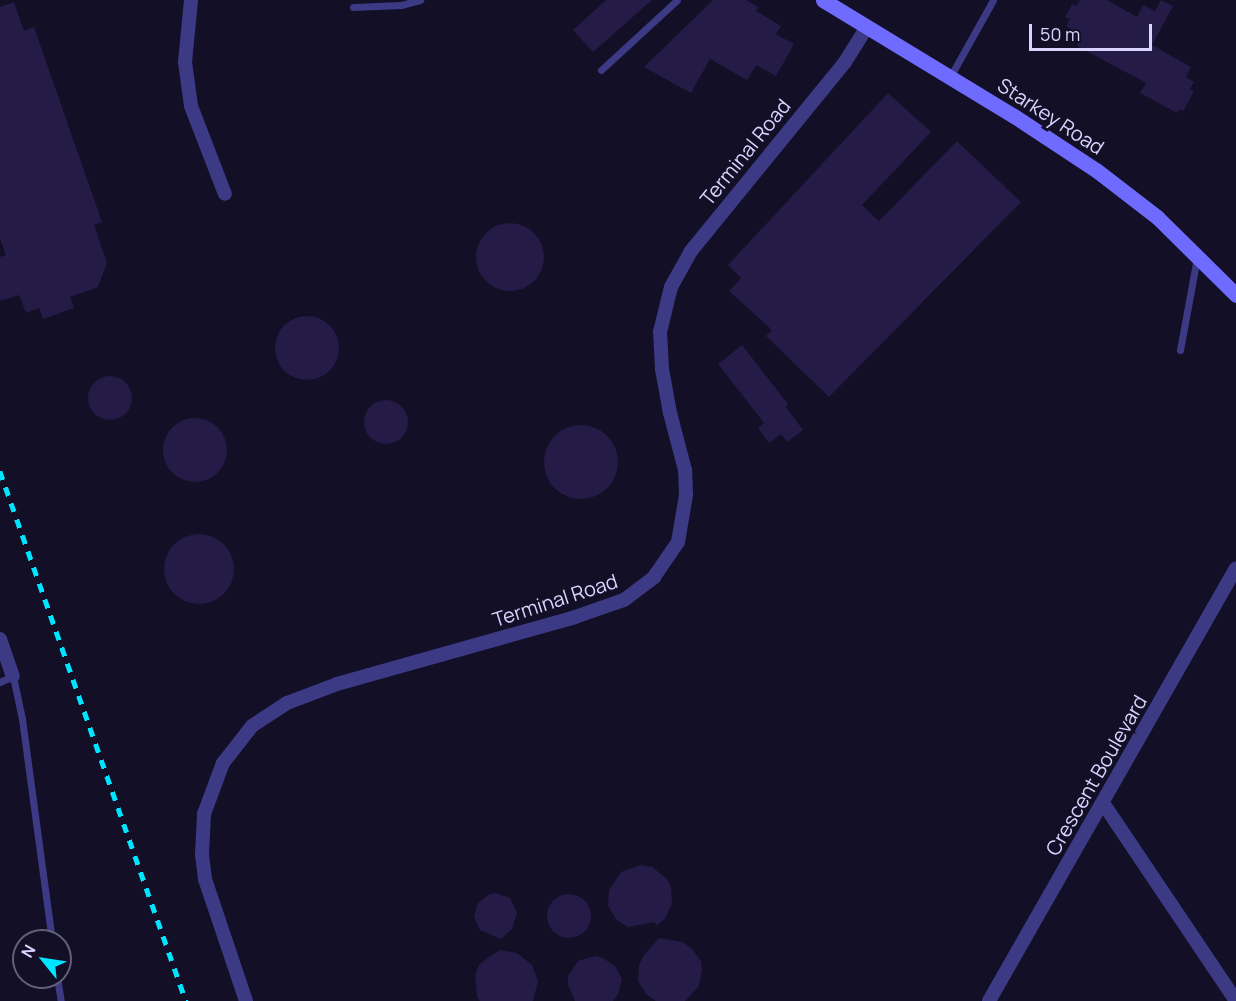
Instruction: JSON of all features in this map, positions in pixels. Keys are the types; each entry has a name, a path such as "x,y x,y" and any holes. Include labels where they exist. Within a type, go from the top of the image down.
{"main road":[{"name":"Starkey Road","path":"823,0 950,77 1114,183 1157,217 1236,295"}],"street":[{"path":"191,0 185,62 191,106 225,194"},
{"name":"Terminal Road","path":"246,1001 205,879 202,854 204,814 223,763 252,726 287,703 337,684 624,600 654,577 678,542 686,495 685,470 670,413 662,369 660,332 671,287 691,251 844,62 867,27"},
{"name":"Crescent Boulevard","path":"989,1001 1235,572"},
{"path":"0,639 13,676"},
{"path":"1103,803 1236,1001"}],"lane":[{"path":"353,7 401,5 420,0"},
{"path":"601,70 677,0"},
{"path":"950,77 993,0"},
{"path":"1180,350 1197,255"},
{"path":"0,682 13,676 22,719 50,929"}],"building":[{"path":"606,0 652,0 593,52 573,30"},
{"path":"713,0 746,0 758,7 756,11 781,26 776,34 794,44 776,76 756,65 747,80 710,59 691,93 644,67"},
{"path":"1080,0 1107,0 1137,17 1143,5 1155,11 1161,0 1173,6 1152,45 1191,67 1186,77 1194,82 1190,89 1194,92 1183,111 1179,109 1177,113 1140,93 1146,83 1077,46 1080,41 1069,35 1073,30 1066,26 1070,19 1065,17 1072,4 1076,6"},
{"path":"14,2 24,31 34,27 102,222 94,225 107,263 98,287 70,297 74,308 43,319 39,308 26,313 19,295 0,301 0,257 6,255 0,239 0,7"},
{"path":"888,93 931,132 862,205 879,221 957,141 1021,202 829,397 766,336 772,330 729,291 741,278 728,265"},
{"path":"510,223 523,226 534,233 541,244 544,257 541,270 534,281 523,288 510,291 497,288 486,281 479,270 476,257 479,244 486,233 497,226"},
{"path":"307,316 319,318 330,325 337,336 339,348 337,360 330,371 319,378 307,380 295,378 284,371 277,360 275,348 277,336 284,325 295,318"},
{"path":"742,345 788,404 786,407 803,430 787,442 781,434 769,443 758,428 764,423 718,364"},
{"path":"110,376 125,383 132,398 125,413 110,420 95,413 88,398 95,383"},
{"path":"386,400 401,407 408,422 401,437 386,444 371,437 364,422 371,407"},
{"path":"195,418 207,420 218,427 225,438 227,450 225,462 218,473 207,480 195,482 183,480 172,473 165,462 163,450 165,438 172,427 183,420"},
{"path":"581,425 602,431 612,441 618,462 612,483 602,493 581,499 560,493 550,483 544,462 550,441 560,431"},
{"path":"192,534 206,534 219,540 228,549 234,562 232,582 224,594 206,604 192,604 179,598 170,589 164,576 164,562 170,549 179,540"},
{"path":"641,865 652,867 667,879 671,887 672,904 665,919 656,926 655,922 628,927 617,920 608,906 609,890 621,872"},
{"path":"496,893 510,898 517,913 512,929 501,939 480,930 474,917 478,903 489,894"},
{"path":"569,894 584,901 591,916 584,931 569,938 554,931 547,916 554,901"},
{"path":"659,938 682,942 691,948 701,961 699,986 685,1001 656,1001 647,995 638,981 639,965 644,955"},
{"path":"501,950 517,953 532,965 538,981 533,1001 480,1001 477,997 475,975 479,965"},
{"path":"595,956 603,958 616,967 622,980 618,994 613,1001 575,1001 568,985 568,976 578,961"}],"railway":[{"path":"0,471 186,1001"}]}
